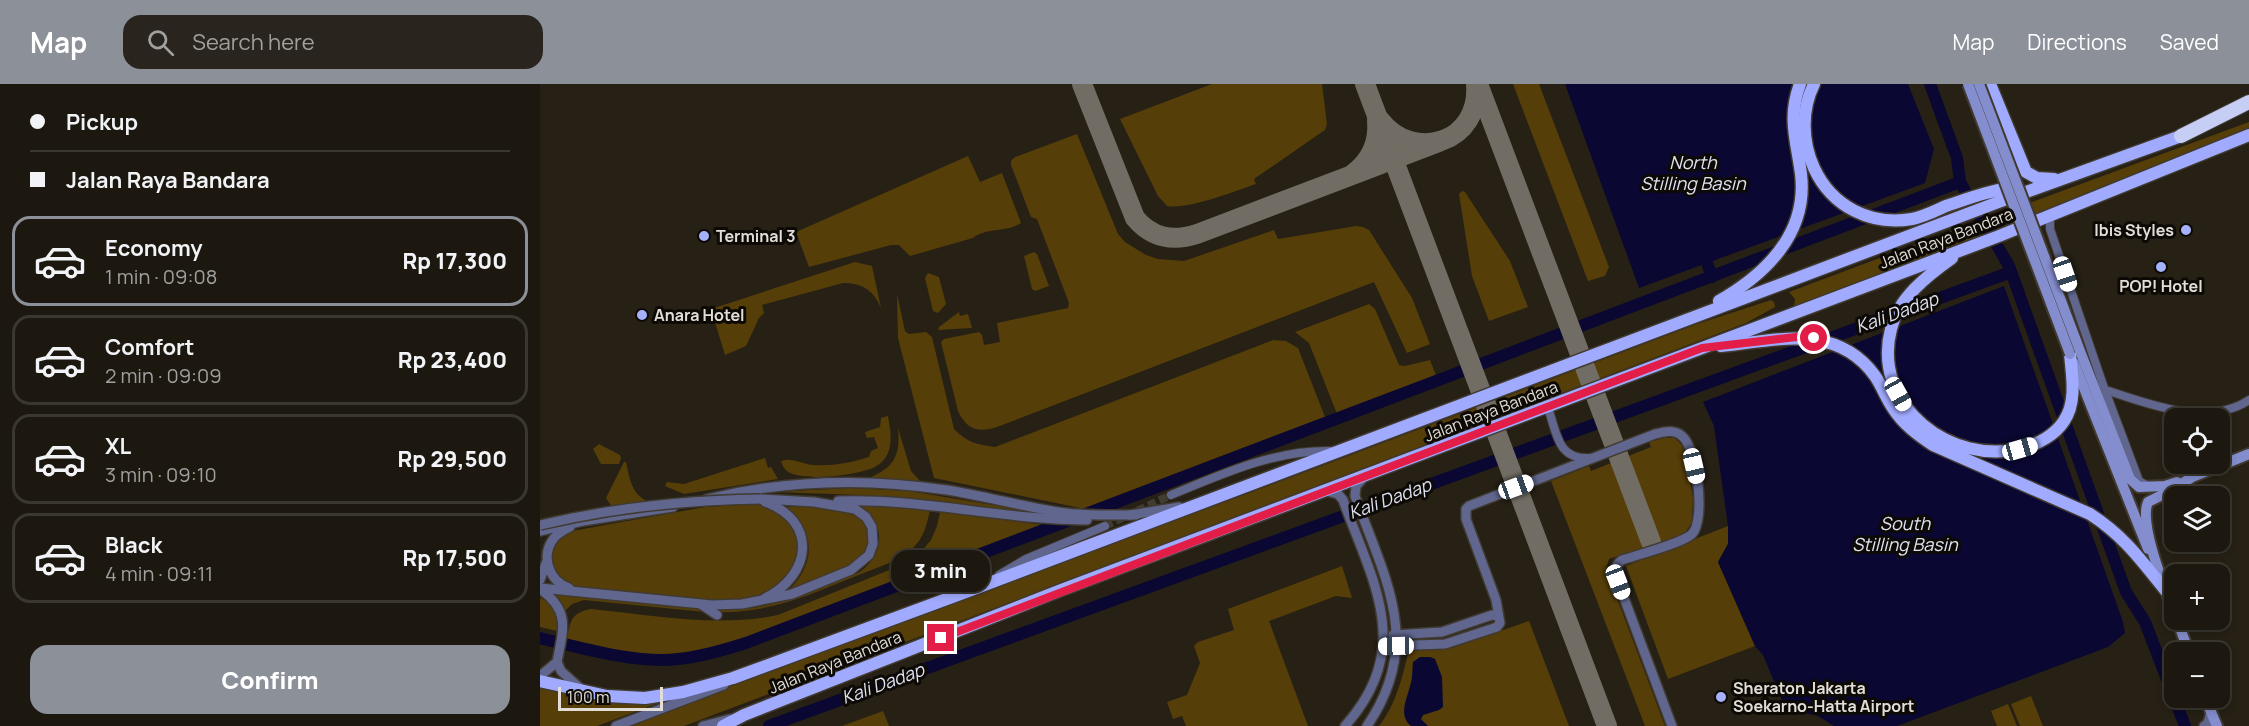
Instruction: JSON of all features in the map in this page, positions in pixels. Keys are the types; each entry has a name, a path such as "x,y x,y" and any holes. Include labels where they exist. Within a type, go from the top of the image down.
{"highway":[{"path":"2181,136 2249,102"},
{"path":"2181,136 2249,112"}],"main road":[{"path":"1690,318 1745,285 1784,247 1797,218 1802,188 1793,127 1794,108 1800,84"},
{"path":"1814,84 1808,101 1804,130 1809,157 1820,180 1829,192 1851,210 1871,219 1894,221 1914,219 1985,192 2029,185 2042,186"},
{"path":"1968,84 2075,353 2130,479 2139,487 2165,486 2249,454"},
{"path":"1979,84 2144,542 2157,564"},
{"path":"1990,84 2026,172 2037,178 2061,179"},
{"name":"Jalan Raya Bandara","path":"723,726 744,715 1052,594 2000,236 2249,135"},
{"name":"Jalan Raya Bandara","path":"540,678 590,693 645,698 683,692 733,678 1996,203 2181,136"},
{"path":"1973,246 1925,279 1902,305 1894,318 1889,338 1889,360 1894,385 1904,405 1913,415 1931,432 1969,449 1988,452 2009,451 2032,445 2050,435 2065,421 2070,406 2075,353"},
{"path":"1702,348 1796,337 1814,338 1837,346 1865,365 1899,416 1915,432 1933,445 2090,514 2112,528 2126,541 2164,588"},
{"path":"2164,585 2148,531 2146,507 2148,502 2192,477"},
{"path":"2210,708 2217,726"}],"street":[{"path":"2050,216 2050,229 2103,385 2139,481 2150,487"},
{"path":"2109,391 2141,402 2200,413 2229,410 2249,400"},
{"path":"1548,408 1566,453 1573,457 1596,457"},
{"path":"1384,646 1428,646 1462,640 1497,627 1500,621 1496,600 1466,519 1466,509 1477,502 1655,434 1670,431 1683,436 1690,451 1698,492 1697,523 1693,533 1685,539 1622,560 1617,564 1615,570 1672,726"},
{"path":"1171,495 1263,460 1311,451 1340,451"},
{"path":"1363,478 1356,486 1355,496 1390,590 1395,610 1396,635 1393,670 1387,689 1367,726"},
{"path":"540,531 583,521 659,510 737,491 789,483 945,490 1034,512"},
{"path":"1326,491 1338,494 1343,500 1383,613 1383,654 1371,688 1345,726"},
{"path":"706,499 763,501 787,513 798,529 803,548 797,570 781,589 756,602"},
{"path":"540,525 696,501 760,499 889,502 1097,518 1136,514 1210,500"},
{"path":"540,589 725,605 756,602 792,594 858,566 869,555 873,544 872,527 861,513 847,506 814,502"},
{"path":"540,546 583,521"},
{"path":"971,590 1026,559 1105,526"},
{"path":"540,580 552,540"},
{"path":"547,561 550,573 557,582 586,592"},
{"path":"540,589 557,605 564,625 557,661 561,671 576,686 590,693"},
{"path":"699,603 717,615"},
{"path":"1384,635 1442,632 1492,615 1498,616"},
{"path":"540,678 557,661"},
{"name":"Jalan Raya Bandara","path":"616,726 707,693 733,678"},
{"path":"2204,726 2208,723 2211,711"},
{"name":"Jalan Raya Bandara","path":"703,726 744,715"}],"shaded area":[{"path":"1212,84 1322,84 1327,124 1325,130 1254,179 1256,184 1199,203 1167,206 1158,196 1120,119"},
{"path":"1513,84 1539,84 1609,267 1605,276 1588,281"},
{"path":"2249,122 2249,129 2034,216 2029,203"},
{"path":"1077,134 1118,234 1125,242 1146,255 1158,259 1184,261 1274,230 1278,239 1356,226 1363,227 1369,230 1412,298 1430,344 1407,353 1374,282 997,427 979,430 969,426 958,411 941,342 944,339 979,332 984,345 1000,342 997,323 1068,308 1069,303 1037,219 1031,217 1011,161 1015,157"},
{"path":"968,156 980,182 1002,173 1021,223 1009,228 984,232 973,238 910,256 899,245 891,245 809,267 796,232"},
{"path":"1462,191 1465,192 1510,261 1528,307 1489,321 1472,276 1459,194"},
{"path":"1973,223 1979,238 1790,310 1794,306 1795,299 1789,292"},
{"path":"1034,252 1037,254 1049,286 1035,291 1032,289 1024,256"},
{"path":"855,262 872,266 881,308 871,292 862,286 850,283 762,305 764,313 759,318 746,346 725,355 711,309"},
{"path":"928,273 939,277 946,304 938,313 933,311 925,278"},
{"path":"897,294 905,331 909,334 926,332 932,337 954,429 977,444 995,447 1273,340 1286,341 1298,348 1325,417 1085,509 934,478 898,338"},
{"path":"1771,300 1775,307 1746,323 684,726 622,726 1697,324"},
{"path":"1369,304 1375,309 1399,365 1405,366 1430,360 1439,383 1339,419 1309,343 1295,332"},
{"path":"959,312 960,316 968,314 972,328 938,330 939,327"},
{"path":"888,416 891,435 890,448 884,459 874,468 827,477 795,475 785,470 781,461 785,460 827,465 869,457 871,451 878,448 874,437 867,438 865,432 880,427 881,418"},
{"path":"898,428 911,471 920,481 864,480 882,472 893,462 898,448"},
{"path":"1675,438 1684,448 1693,498 1692,522 1685,533 1678,537 1609,559 1606,569 1665,726 1645,726 1551,481 1589,466 1591,471 1651,447 1649,442"},
{"path":"599,444 620,455 619,464 601,464 593,449"},
{"path":"765,458 768,468 771,467 778,479 684,494 665,486 667,482 684,484"},
{"path":"626,462 634,490 647,501 612,507 606,498"},
{"path":"850,488 909,491 1034,512 1033,514 919,499 774,492"},
{"path":"756,504 777,512 788,521 796,534 799,551 793,570 779,585 761,596 732,601 712,601 577,587 559,576 553,568 551,552 562,537 572,531 705,507"},
{"path":"858,505 930,510 925,530 914,547 889,563 790,601 754,610 715,612 716,610 754,608 772,604 860,572 875,555 879,537 874,520"},
{"path":"785,507 835,508 858,516 865,524 869,535 867,549 846,569 829,578 783,595 802,574 809,551 804,528"},
{"path":"940,512 1051,526 745,642 703,654 677,658 635,656 566,641 570,624 575,616 591,609 708,620 755,619 778,615 914,560 931,540"},
{"path":"1728,526 1728,544 1718,562 1755,646 1668,679 1626,566"},
{"path":"1342,566 1352,598 1336,596 1269,621 1308,726 1186,726 1182,716 1173,719 1167,702 1187,695 1200,663 1194,646 1198,642 1234,630 1228,609"},
{"path":"550,594 701,608 705,612 584,600 572,604 564,612"},
{"path":"540,598 555,611 557,631 540,627"},
{"path":"1529,621 1569,726 1379,726 1394,699 1409,649 1452,648"},
{"path":"540,685 639,702 661,702 597,726 540,726"},
{"path":"2031,696 2043,726 2020,726 2011,704"},
{"path":"2008,704 2017,726 1997,726 1991,711"},
{"path":"883,711 889,726 842,726"}],"water":[{"name":"North Stilling Basin","path":"1565,84 1908,84 1934,149 1925,183 1639,288"},
{"name":"South Stilling Basin","path":"2004,286 2125,633 2108,647 1897,726 1834,726 1818,716 1805,713 1788,715 1763,655 1755,646 1718,562 1728,544 1728,526 1714,426 1703,402"},
{"path":"1420,657 1435,659 1442,677 1443,707 1423,715 1421,719 1428,726 1411,726 1405,717 1404,707 1412,680 1413,662"}],"waterway":[{"name":"Kali Dadap","path":"1930,84 1957,158 1960,182 2009,266 2126,592 2145,622 2185,726"},
{"name":"Kali Dadap","path":"540,638 609,654 662,660 695,657 746,643 1960,182"},
{"name":"Kali Dadap","path":"1707,263 1712,277"},
{"name":"Kali Dadap","path":"769,726 2011,272"}],"taxiway":[{"path":"1082,84 1135,218 1155,234 1171,238 1197,234 1439,142"},
{"path":"1365,84 1607,726"},
{"path":"1380,120 1394,133 1410,141 1427,143 1443,140 1457,132 1468,120 1475,104 1476,84"},
{"path":"1478,84 1651,542"},
{"path":"1354,173 1373,150 1377,136 1377,120"}],"tunnel":[{"path":"1105,526 1171,495"}],"place":[{"name":"Ibis Styles","path":"2186,230"},
{"name":"Terminal 3","path":"704,236"},
{"name":"POP! Hotel","path":"2161,267"},
{"name":"Anara Hotel","path":"642,315"},
{"name":"Sheraton Jakarta Soekarno-Hatta Airport","path":"1721,697"}],"route":[{"path":"941,638 1702,348 1796,337 1814,338"}]}
